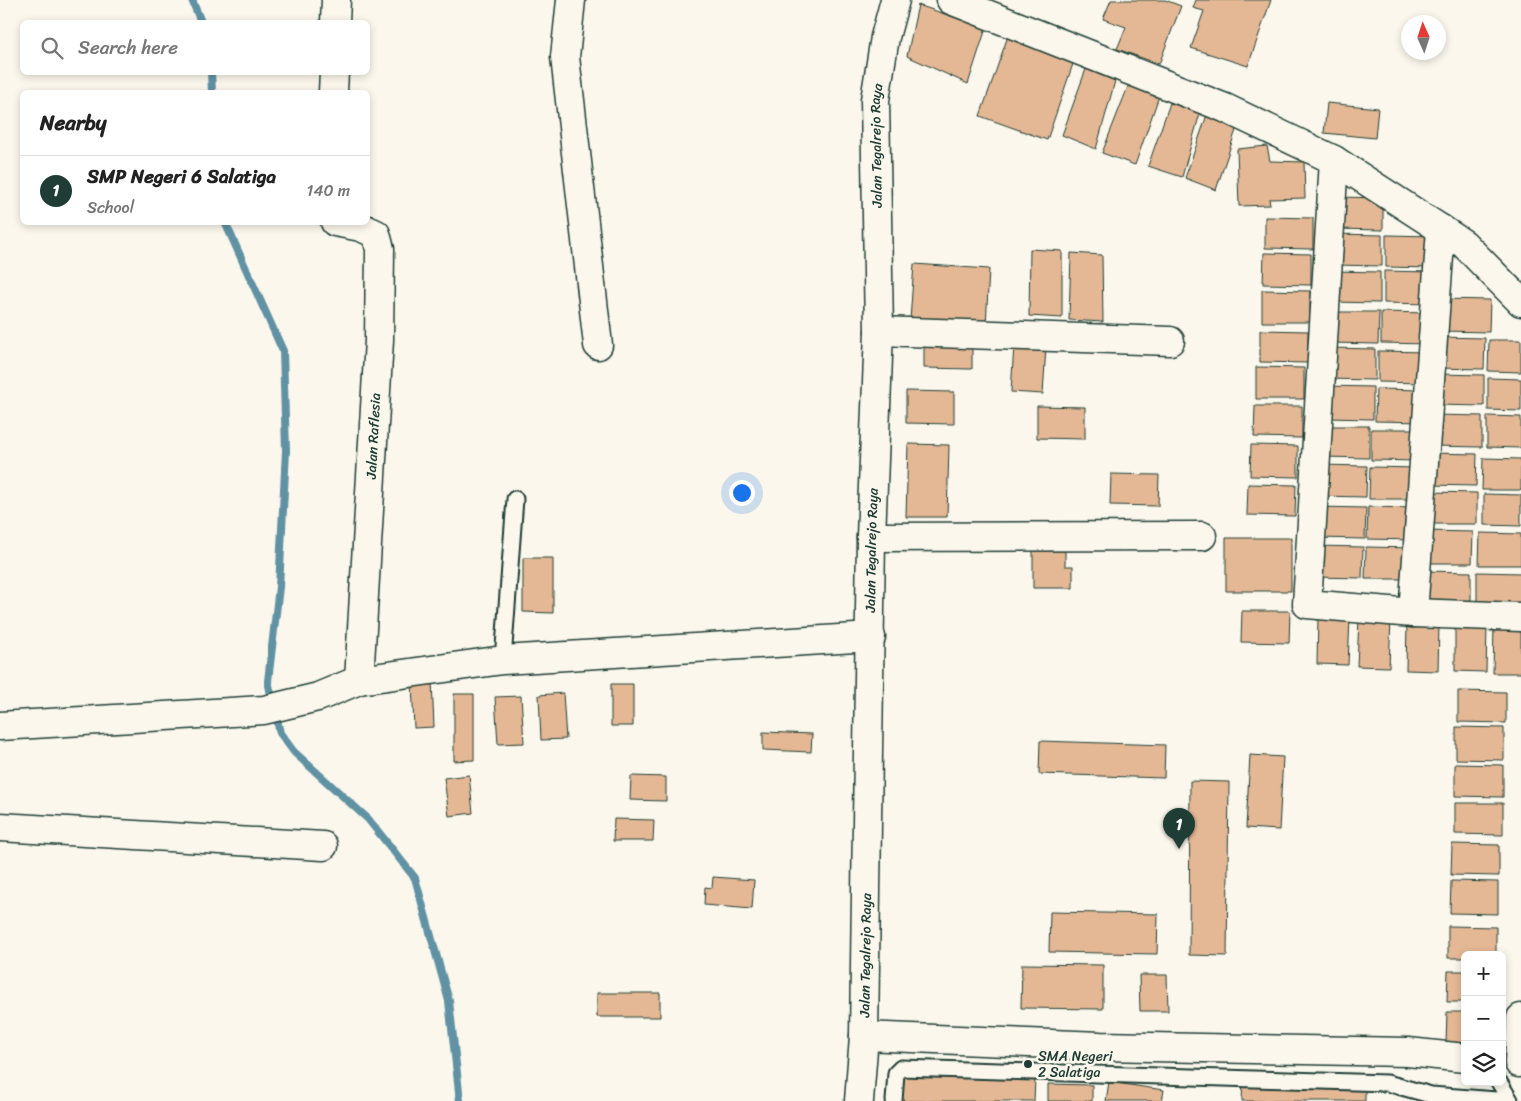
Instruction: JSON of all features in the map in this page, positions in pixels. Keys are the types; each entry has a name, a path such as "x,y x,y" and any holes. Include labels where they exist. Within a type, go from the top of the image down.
{"street":[{"path":"336,0 336,20"},
{"path":"571,0 565,57 598,345"},
{"name":"Jalan Tegalrejo Raya","path":"859,1101 864,1036 871,537 879,331 875,100 885,37 894,0"},
{"path":"951,0 1225,108 1334,160 1464,244 1521,302"},
{"path":"333,90 334,75"},
{"path":"1334,160 1306,601 1310,606 1521,617"},
{"name":"Jalan Raflesia","path":"351,225 362,227 376,234 380,249 379,340 359,680"},
{"path":"1413,612 1441,229"},
{"path":"879,331 1170,341"},
{"path":"871,537 1202,536"},
{"path":"0,726 275,708 318,696 359,680 503,660 870,637"},
{"path":"0,827 323,846"},
{"path":"1514,1063 1521,1018"},
{"path":"864,1036 1100,1046 1408,1052 1461,1058"}],"lane":[{"path":"503,660 515,499"},
{"path":"894,1101 896,1073 900,1068 1387,1083 1430,1095 1510,1101"},
{"path":"1501,1086 1510,1101"}],"building":[{"path":"1111,0 1165,0 1181,6 1159,64 1117,49 1126,27 1103,19"},
{"path":"1196,0 1271,0 1248,66 1191,48 1204,11 1193,8"},
{"path":"918,5 986,28 968,84 907,56"},
{"path":"1008,36 1075,58 1047,140 980,116"},
{"path":"1086,69 1115,81 1096,149 1062,135"},
{"path":"1129,84 1159,96 1135,165 1102,153"},
{"path":"1170,103 1200,113 1182,177 1148,166"},
{"path":"1327,103 1378,108 1375,138 1324,133"},
{"path":"1207,115 1237,127 1216,190 1185,178"},
{"path":"1267,146 1270,161 1304,162 1305,198 1269,199 1270,205 1239,206 1237,149"},
{"path":"1336,197 1383,198 1383,230 1335,229"},
{"path":"1265,217 1313,218 1313,249 1265,248"},
{"path":"1334,234 1382,235 1382,266 1334,265"},
{"path":"1386,235 1434,236 1434,268 1386,267"},
{"path":"1030,249 1062,251 1062,318 1029,316"},
{"path":"1071,253 1102,255 1103,322 1069,320"},
{"path":"1264,253 1311,254 1311,285 1263,284"},
{"path":"914,264 989,269 986,326 910,320"},
{"path":"1332,271 1380,272 1380,303 1332,302"},
{"path":"1384,271 1432,272 1432,304 1384,303"},
{"path":"1262,290 1310,291 1310,322 1262,322"},
{"path":"1442,299 1490,300 1489,332 1441,331"},
{"path":"1331,312 1379,312 1378,344 1330,343"},
{"path":"1381,312 1429,313 1429,344 1381,343"},
{"path":"1260,330 1308,331 1308,363 1260,362"},
{"path":"924,337 972,338 972,369 924,368"},
{"path":"1437,337 1485,338 1484,369 1436,368"},
{"path":"1489,340 1521,340 1521,372 1488,371"},
{"path":"1014,345 1046,347 1043,394 1011,392"},
{"path":"1327,348 1375,349 1375,380 1327,379"},
{"path":"1378,351 1426,352 1426,383 1378,382"},
{"path":"1256,367 1304,368 1304,399 1256,399"},
{"path":"1437,374 1484,375 1484,406 1436,405"},
{"path":"1488,378 1521,379 1521,411 1488,410"},
{"path":"1325,386 1373,387 1373,419 1325,418"},
{"path":"1376,389 1424,390 1423,422 1375,421"},
{"path":"906,391 954,392 954,424 906,423"},
{"path":"1037,406 1085,407 1085,439 1037,438"},
{"path":"1255,406 1302,406 1302,438 1254,437"},
{"path":"1434,415 1482,416 1482,447 1434,446"},
{"path":"1487,416 1521,417 1521,448 1487,447"},
{"path":"1321,426 1369,426 1369,458 1321,457"},
{"path":"1371,429 1419,429 1419,461 1371,460"},
{"path":"908,444 949,445 947,517 906,517"},
{"path":"1251,445 1298,446 1298,477 1250,476"},
{"path":"1429,453 1477,454 1476,486 1429,485"},
{"path":"1483,458 1521,459 1521,490 1482,490"},
{"path":"1319,465 1367,466 1366,497 1318,496"},
{"path":"1370,467 1417,468 1417,499 1369,499"},
{"path":"1111,474 1159,475 1158,506 1110,505"},
{"path":"1248,484 1296,485 1295,516 1247,515"},
{"path":"1430,492 1477,493 1477,524 1429,524"},
{"path":"1484,494 1521,495 1521,526 1484,525"},
{"path":"1318,507 1366,508 1365,539 1317,538"},
{"path":"1368,507 1415,508 1415,540 1367,539"},
{"path":"1425,531 1473,532 1472,563 1425,563"},
{"path":"1480,533 1521,534 1521,565 1479,565"},
{"path":"1226,538 1291,538 1291,591 1226,591"},
{"path":"1314,546 1363,547 1362,578 1314,577"},
{"path":"1366,547 1414,548 1413,579 1365,579"},
{"path":"1033,551 1065,551 1065,566 1073,566 1073,588 1033,588"},
{"path":"523,558 553,558 553,613 523,612"},
{"path":"1423,571 1471,572 1471,604 1423,603"},
{"path":"1477,572 1521,573 1521,605 1477,604"},
{"path":"1242,611 1290,611 1289,643 1241,642"},
{"path":"1318,617 1350,617 1348,665 1317,664"},
{"path":"1359,618 1391,619 1389,667 1357,666"},
{"path":"1407,622 1439,623 1438,671 1406,670"},
{"path":"1455,623 1487,624 1486,672 1455,671"},
{"path":"1494,625 1521,626 1521,673 1493,673"},
{"path":"432,681 434,727 414,728 412,682"},
{"path":"611,684 633,684 633,726 611,726"},
{"path":"1458,691 1506,692 1506,723 1458,722"},
{"path":"563,693 566,739 541,740 539,695"},
{"path":"454,694 474,694 474,760 454,761"},
{"path":"521,696 524,743 498,744 495,697"},
{"path":"1456,727 1504,728 1504,760 1456,759"},
{"path":"763,732 812,734 811,752 763,750"},
{"path":"1040,741 1165,745 1164,778 1039,774"},
{"path":"1250,755 1283,757 1279,830 1246,828"},
{"path":"1455,764 1503,765 1503,797 1455,796"},
{"path":"469,775 473,813 449,816 444,778"},
{"path":"631,776 666,777 666,801 630,800"},
{"path":"1190,781 1229,782 1227,956 1189,955"},
{"path":"1455,803 1503,803 1503,835 1455,834"},
{"path":"614,819 654,820 653,841 613,841"},
{"path":"1452,844 1499,845 1499,876 1451,875"},
{"path":"713,877 754,880 752,909 704,905 705,887 712,888"},
{"path":"1451,881 1498,882 1498,914 1450,913"},
{"path":"1050,912 1158,914 1157,954 1049,952"},
{"path":"1448,926 1496,927 1496,951 1461,951 1461,958 1448,958"},
{"path":"1022,964 1103,965 1103,1009 1021,1008"},
{"path":"1448,971 1461,971 1461,1002 1447,1002"},
{"path":"1139,975 1167,975 1168,1011 1140,1011"},
{"path":"597,993 660,993 660,1017 597,1017"},
{"path":"1447,1012 1461,1012 1461,1044 1446,1044"},
{"path":"904,1072 1035,1078 1034,1101 902,1101"},
{"path":"1243,1080 1365,1085 1365,1101 1242,1101"},
{"path":"1109,1082 1164,1090 1162,1101 1106,1101"},
{"path":"1048,1084 1092,1085 1092,1101 1048,1101"}],"waterway":[{"path":"192,0 200,20"},
{"path":"211,75 212,90"},
{"path":"226,225 283,351 286,451 279,587 268,681 280,733 294,752 368,819 415,878 449,1001 460,1101"}],"place":[{"name":"SMP Negeri 6 Salatiga","path":"1179,849"},
{"name":"SMA Negeri 2 Salatiga","path":"1028,1064"}]}
